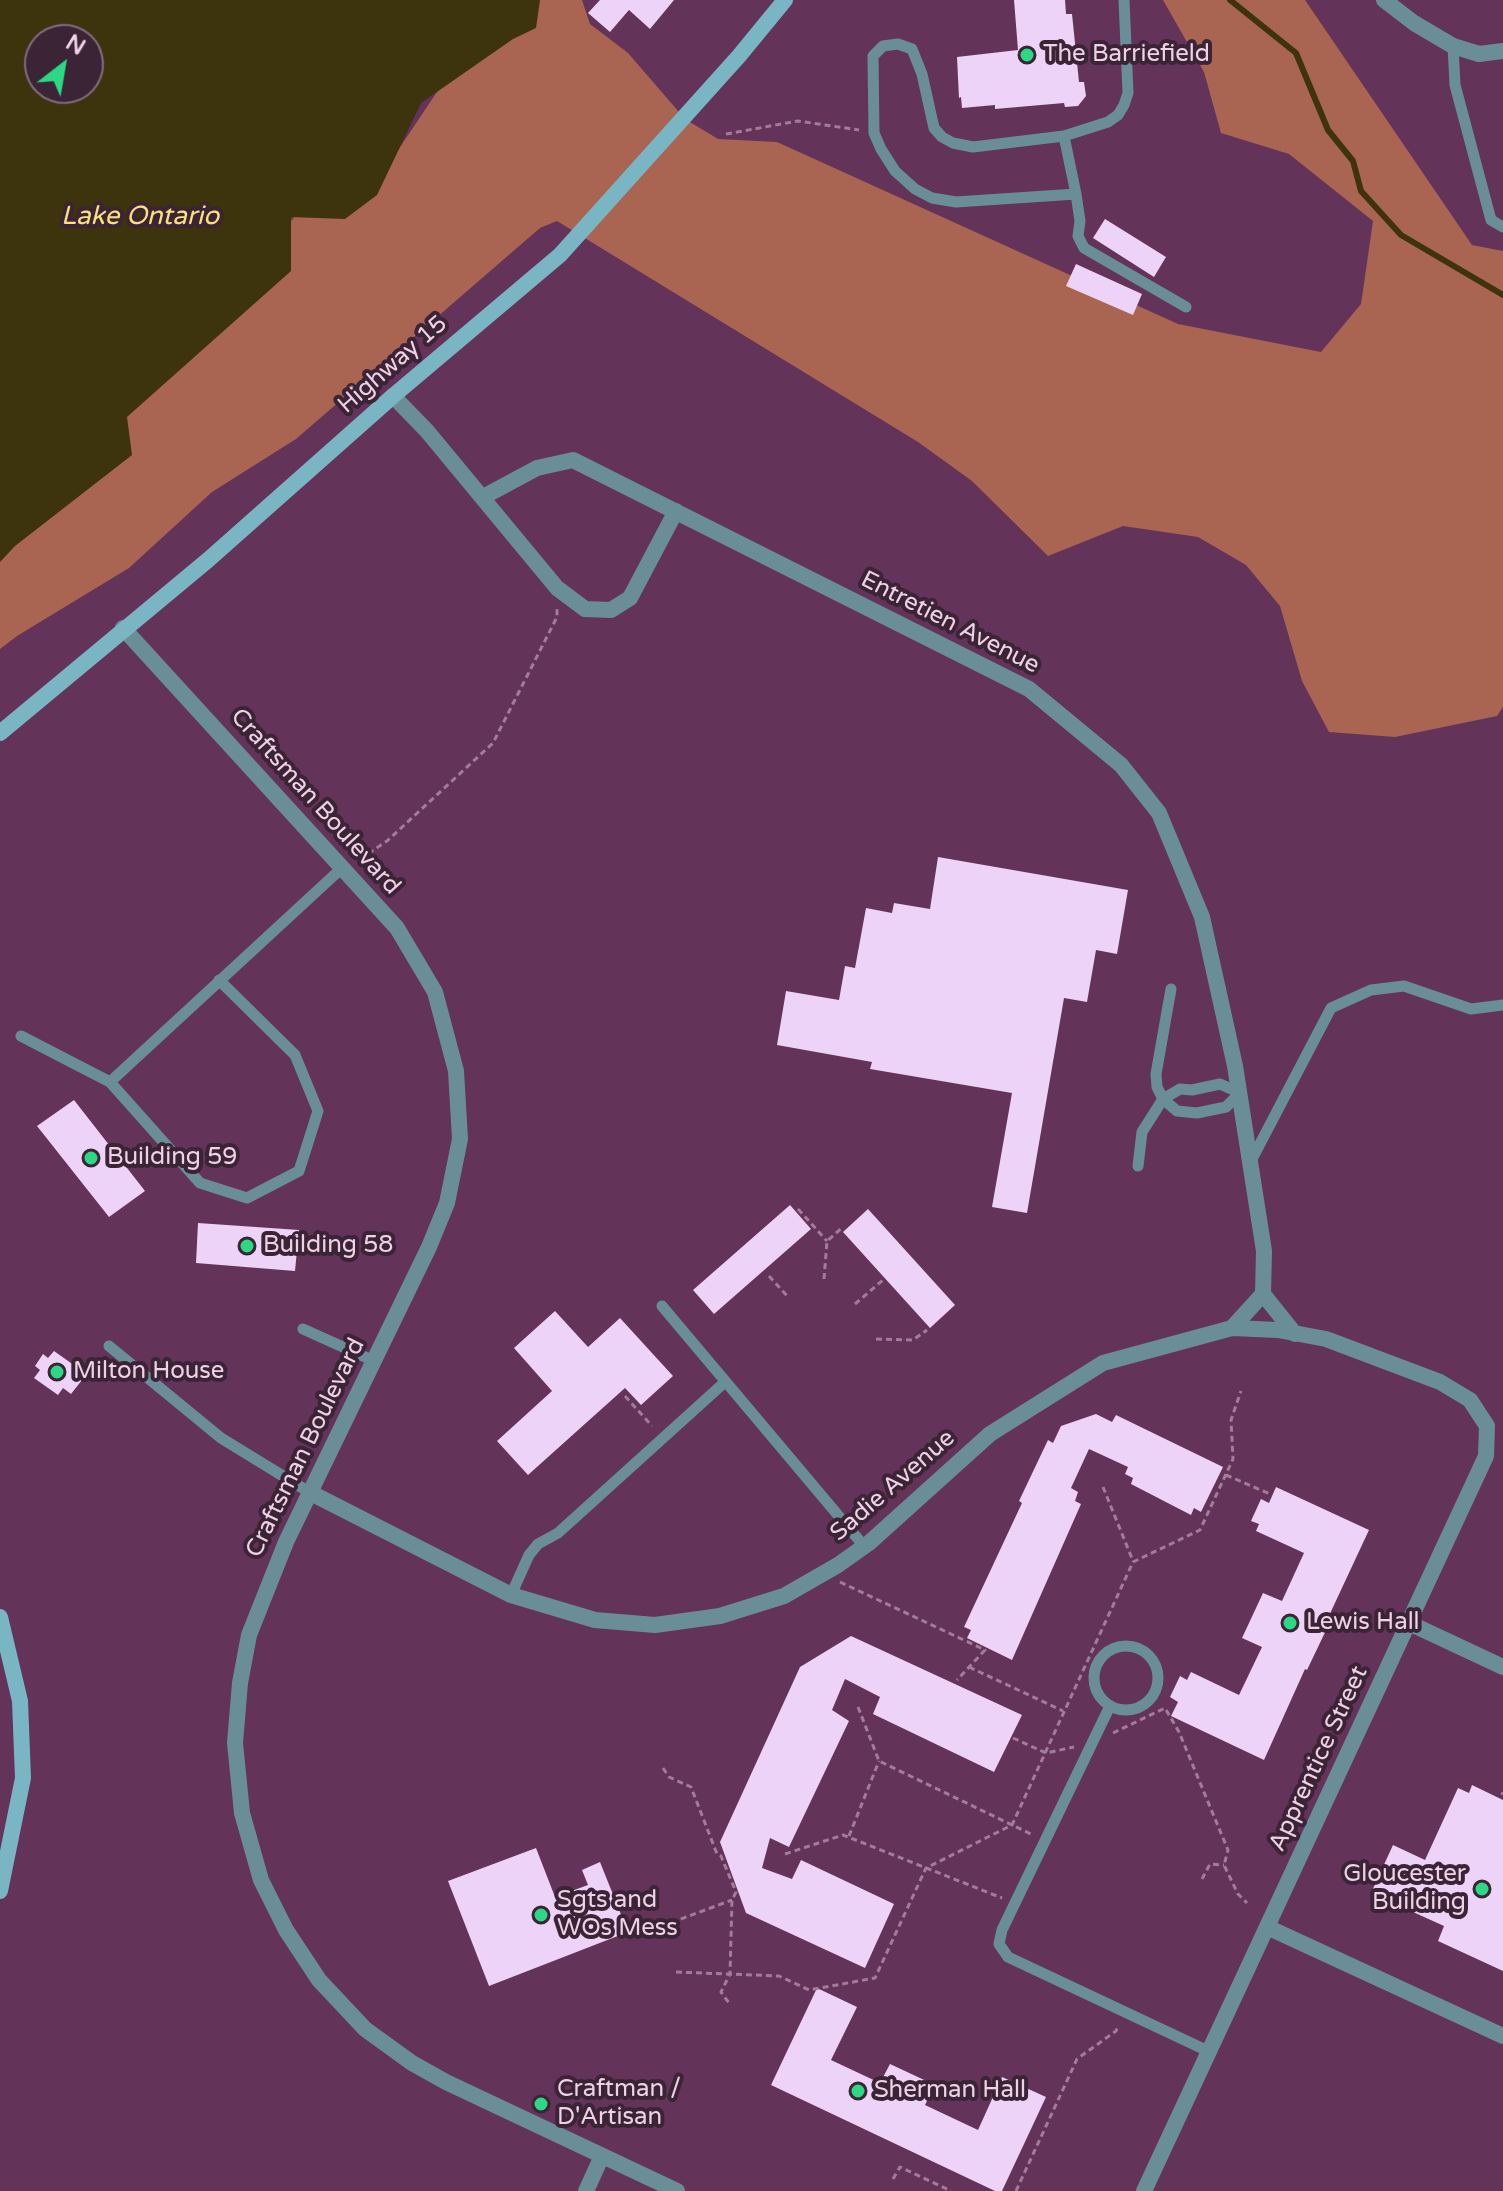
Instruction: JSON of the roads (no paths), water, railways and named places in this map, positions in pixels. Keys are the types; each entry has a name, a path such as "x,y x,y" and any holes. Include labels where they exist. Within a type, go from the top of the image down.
{"main road":[{"name":"Highway 15","path":"0,733 208,560 393,396 560,255 739,56 785,0"},
{"path":"0,1617 20,1701 23,1778 0,1891"}],"street":[{"path":"1384,0 1414,23 1453,46 1479,54 1503,51"},
{"path":"393,396 427,431 557,588 585,609 611,610 630,598 676,511"},
{"name":"Entretien Avenue","path":"483,497 537,468 573,460 1029,689 1121,765 1159,813 1202,917 1240,1093 1264,1251 1263,1294"},
{"name":"Craftsman Boulevard","path":"123,628 397,928 435,992 456,1071 460,1139 447,1203 429,1247 309,1492 265,1590 249,1635 240,1683 235,1743 242,1813 261,1880 286,1930 319,1980 365,2029 412,2063 446,2082 677,2191"},
{"path":"1232,1328 1263,1294 1295,1334"},
{"name":"Apprentice Street","path":"1144,2191 1486,1456 1487,1426 1470,1400 1440,1382 1326,1339 1232,1328"},
{"name":"Sadie Avenue","path":"309,1492 511,1595 595,1620 655,1625 720,1616 784,1596 822,1574 864,1546 990,1434 1103,1363 1232,1328"},
{"path":"1409,1623 1503,1667"},
{"path":"1267,1927 1503,2036"},
{"path":"586,2191 602,2156"}],"lane":[{"path":"1076,194 956,202 932,198 915,189 895,171 874,133 873,56 883,46 898,44 912,49 918,60 934,128 953,143 973,147 1064,136 1108,122 1124,105 1128,93 1124,0"},
{"path":"1453,46 1455,85 1491,220 1503,227"},
{"path":"1064,136 1080,221 1078,236 1084,248 1186,307"},
{"path":"110,1082 343,867"},
{"path":"21,1036 110,1082 200,1183 247,1198 299,1171 318,1111 295,1055 219,980"},
{"path":"1250,1162 1331,1008 1371,990 1404,986 1471,1009 1503,1005"},
{"path":"1138,1166 1142,1132 1163,1099 1180,1089 1192,1090 1220,1084 1240,1093 1226,1107 1197,1113 1177,1111 1163,1099 1157,1087 1156,1074 1171,989"},
{"path":"662,1306 864,1546"},
{"path":"303,1329 374,1361"},
{"path":"109,1346 221,1438 309,1492"},
{"path":"511,1595 529,1555 538,1544 558,1533 725,1382"},
{"path":"1124,1646 1138,1648 1149,1655 1156,1666 1158,1679 1155,1692 1136,1709 1123,1710 1110,1706 1096,1691 1093,1681 1100,1658 1110,1649 1124,1646"},
{"path":"1110,1706 1002,1930 999,1944 1008,1957 1210,2052"}],"water":[{"name":"Lake Ontario","path":"0,0 540,0 536,28 513,39 421,103 377,195 345,219 291,217 291,271 127,417 132,455 15,546 0,562"}],"waterway":[{"path":"1230,0 1296,53 1328,130 1353,161 1361,191 1401,235 1503,295"}],"place":[{"name":"The Barriefield","path":"1027,55"},
{"name":"Building 59","path":"91,1158"},
{"name":"Building 58","path":"247,1246"},
{"name":"Milton House","path":"57,1372"},
{"name":"Lewis Hall","path":"1290,1623"},
{"name":"Gloucester Building","path":"1482,1889"},
{"name":"Sgts and WOs Mess","path":"541,1915"},
{"name":"Sherman Hall","path":"858,2091"},
{"name":"Craftman / D'Artisan","path":"541,2104"}]}
